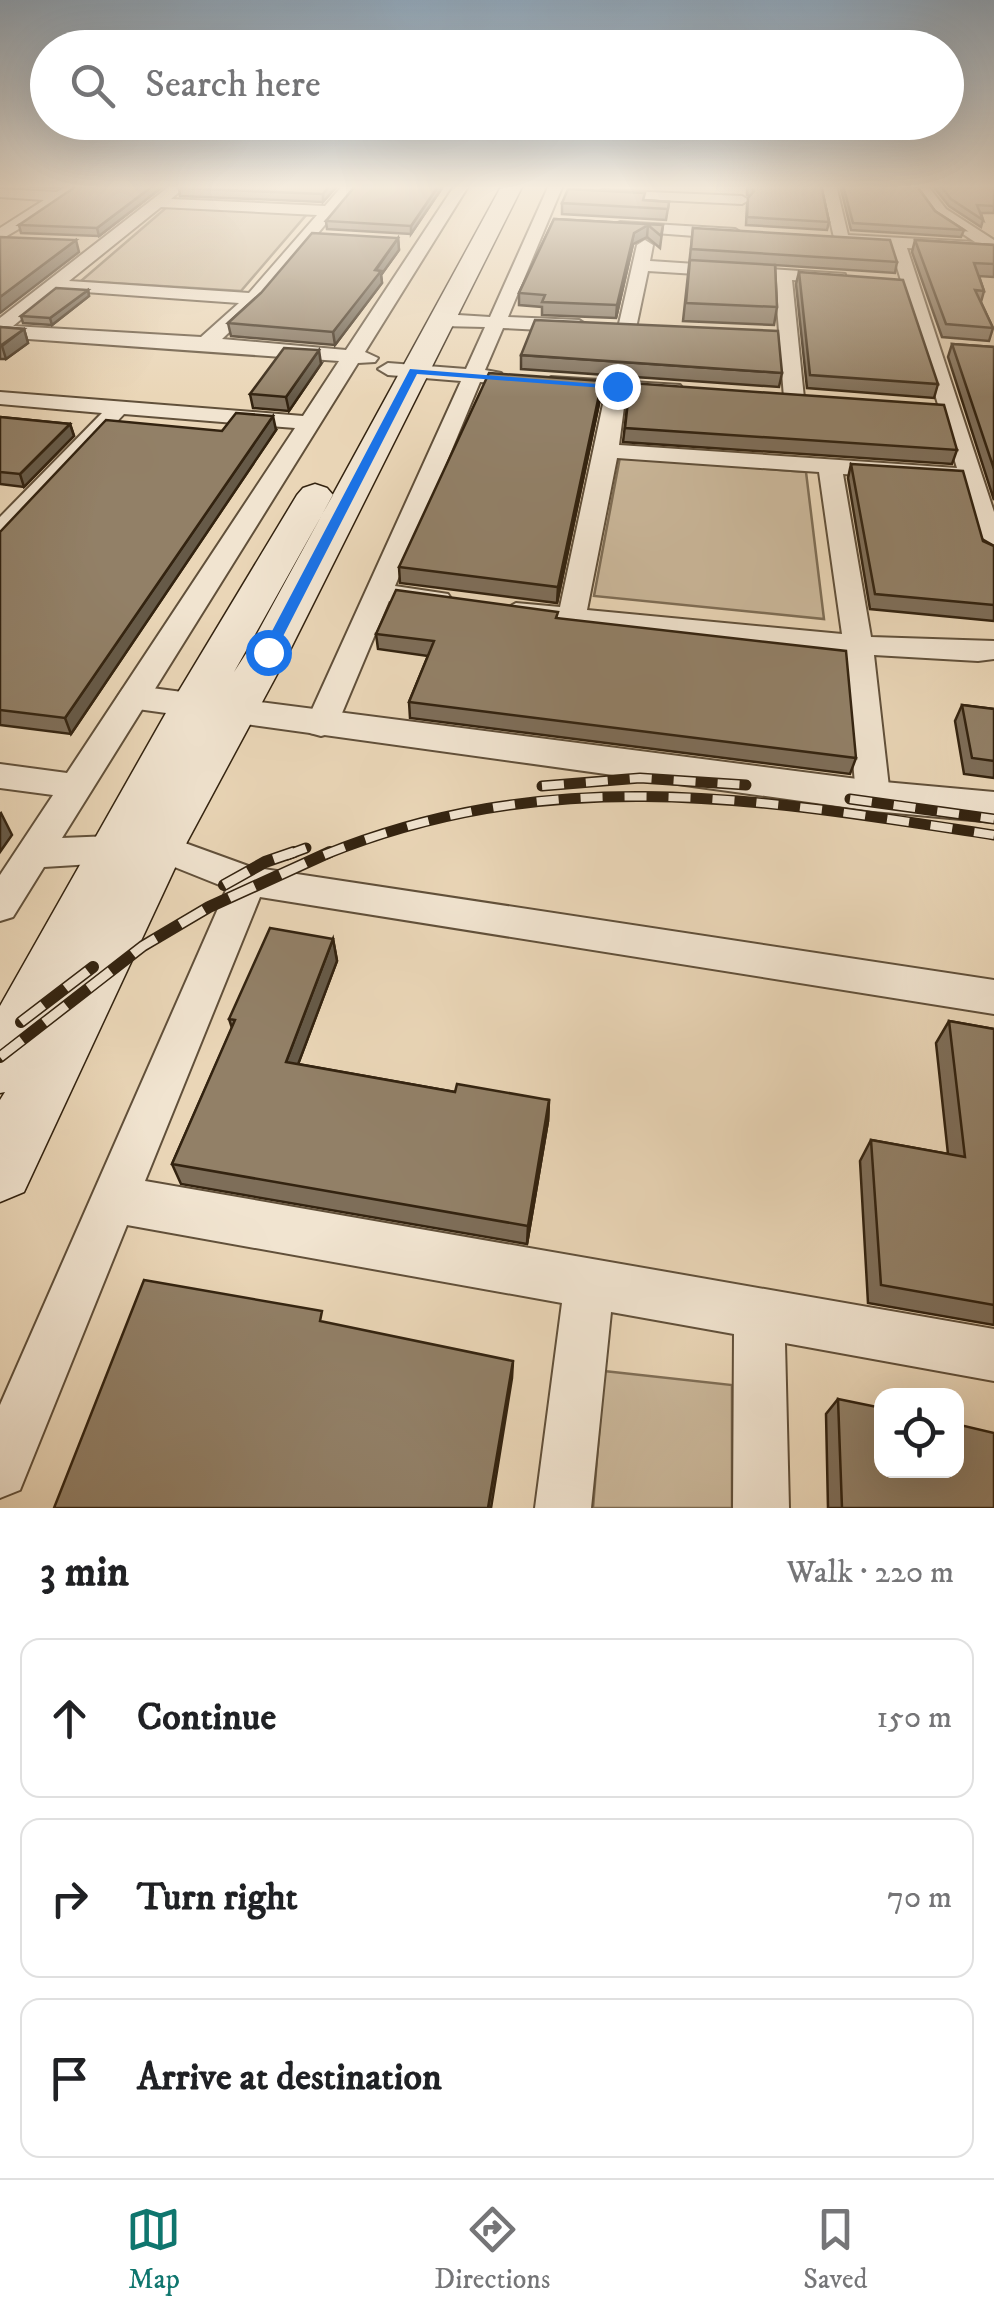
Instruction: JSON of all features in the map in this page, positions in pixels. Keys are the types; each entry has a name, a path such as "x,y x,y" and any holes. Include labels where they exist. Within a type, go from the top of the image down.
{"main road":[{"path":"0,1065 140,846 214,707 268,652 386,364 475,255"},
{"path":"386,364 442,320 484,255"},
{"path":"0,1169 140,846"}],"street":[{"path":"0,329 91,255"},
{"path":"206,343 254,299 290,255"},
{"path":"0,906 305,430 386,364 412,255"},
{"path":"321,724 498,323 508,255"},
{"path":"442,320 636,329 642,255"},
{"path":"898,255 899,282 939,346 942,408 972,476 994,555"},
{"path":"640,265 854,280"},
{"path":"783,274 779,335 794,398"},
{"path":"57,285 254,299"},
{"path":"0,329 206,343 474,375 696,391"},
{"path":"571,618 617,386"},
{"path":"0,398 111,415"},
{"path":"0,413 111,415 305,430"},
{"path":"0,531 111,415"},
{"path":"607,451 972,476"},
{"path":"830,468 858,646 873,796"},
{"path":"0,492 33,496"},
{"path":"381,592 457,603"},
{"path":"495,608 858,646 994,650"},
{"path":"136,698 873,796 994,807"},
{"path":"0,776 78,786"},
{"path":"34,854 140,846 248,881 994,997"},
{"path":"0,1470 248,881"},
{"path":"114,1199 994,1355"},
{"path":"563,1508 589,1283"},
{"path":"759,1313 761,1508"}],"shaded area":[{"path":"111,255 272,255 241,291 81,281"},
{"path":"620,457 806,472 824,619 594,596"},
{"path":"604,1371 732,1385 732,1508 593,1508"}],"building":[{"path":"0,255 56,255 0,297"},
{"path":"293,255 386,255 375,270 381,271 333,332 228,323 261,293"},
{"path":"537,255 629,255 617,305 542,302 545,295 519,293"},
{"path":"792,255 895,255 897,262"},
{"path":"921,255 994,255 994,264 974,263 984,291 975,290 993,328 946,324"},
{"path":"690,260 775,265 777,307 686,303"},
{"path":"799,272 903,280 938,384 810,375"},
{"path":"56,288 88,290 50,318 21,316"},
{"path":"535,320 778,331 782,373 521,355"},
{"path":"0,327 24,329 0,346"},
{"path":"952,344 994,347 994,469"},
{"path":"284,348 319,350 286,397 250,394"},
{"path":"489,373 602,381 558,587 399,567"},
{"path":"630,383 944,405 957,450 625,428"},
{"path":"236,413 273,416 65,718 0,710 0,532 106,420 222,431"},
{"path":"0,417 70,424 20,474 0,472"},
{"path":"851,464 963,471 983,541 994,546 994,605 875,594"},
{"path":"396,590 558,612 556,618 846,651 856,758 409,702 434,641 376,634"},
{"path":"962,705 994,709 994,761 972,758"},
{"path":"270,928 333,939 286,1062 455,1092 457,1084 549,1100 528,1226 172,1164"},
{"path":"949,1021 994,1029 994,1305 881,1285 871,1140 965,1157"},
{"path":"144,1280 322,1311 320,1321 513,1361 488,1508 54,1508"},
{"path":"838,1399 874,1406 874,1478 964,1478 964,1426 994,1433 994,1508 842,1508"}],"railway":[{"path":"542,786 640,778 746,785"},
{"path":"324,855 409,826 493,808 575,798 739,801 994,835"},
{"path":"850,799 994,819"},
{"path":"287,855 306,848"},
{"path":"224,885 265,862 294,852"},
{"path":"0,1057 143,946 209,907 330,852"},
{"path":"21,1022 93,967"}],"route":[{"path":"268,652 413,371 617,386"}]}
